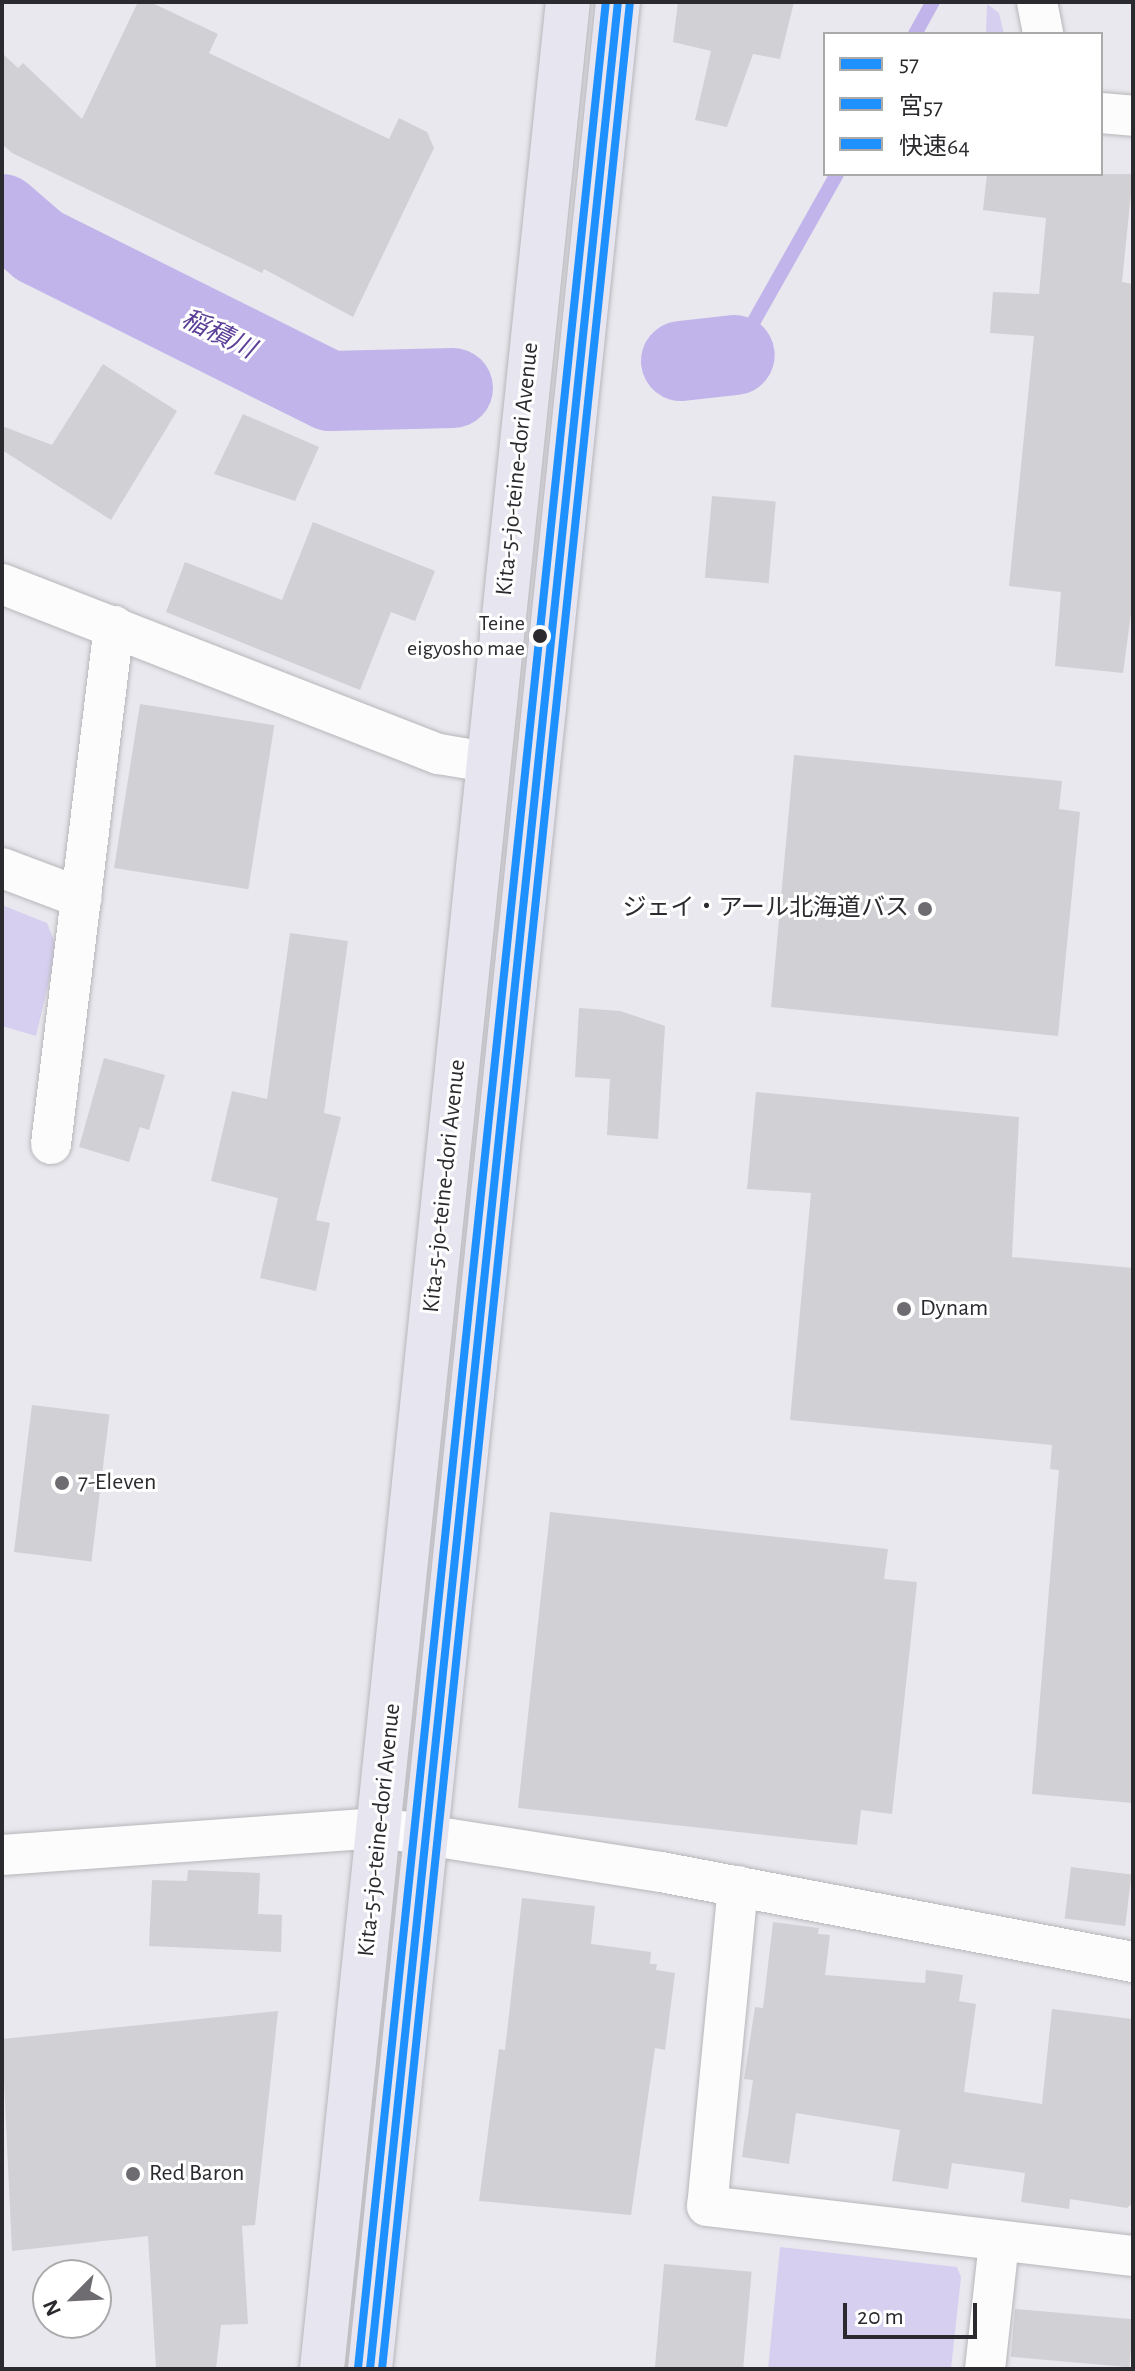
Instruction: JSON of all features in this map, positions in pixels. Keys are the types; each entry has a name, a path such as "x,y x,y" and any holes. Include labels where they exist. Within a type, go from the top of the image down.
{"highway":[{"name":"Kita-5-jo-teine-dori Avenue","path":"322,2369 382,1828 487,762 568,2"},
{"name":"Kita-5-jo-teine-dori Avenue","path":"370,2369 618,2"}],"street":[{"path":"1037,2 1043,32"},
{"path":"1103,113 1133,116"},
{"path":"2,584 439,754 487,762"},
{"path":"51,1144 114,626"},
{"path":"2,868 82,898"},
{"path":"2,1855 382,1828 738,1886 1133,1962"},
{"path":"738,1886 707,2206 999,2243 1133,2256"},
{"path":"985,2369 999,2243"}],"shaded area":[{"path":"987,4 999,13 1004,32 986,32"},
{"path":"2,905 47,923 57,948 36,1036 2,1026"},
{"path":"780,2247 957,2267 961,2277 951,2369 768,2369"}],"building":[{"path":"138,2 150,2 218,34 209,53 389,139 399,118 427,132 434,148 353,317 264,269 262,273 12,153 2,144 2,53 18,68 23,63 82,119"},
{"path":"678,2 794,2 780,59 753,54 727,127 695,120 711,51 673,42"},
{"path":"1133,174 1122,282 1133,284 1133,599 1123,673 1055,666 1061,592 1009,586 1034,336 990,333 993,292 1039,294 1046,218 983,210 987,176"},
{"path":"103,364 177,411 111,520 2,450 2,426 52,445"},
{"path":"243,414 319,447 295,501 214,474"},
{"path":"712,496 776,502 769,583 705,578"},
{"path":"313,522 435,571 415,621 391,612 360,690 166,612 185,562 282,600"},
{"path":"140,704 274,725 248,889 114,868"},
{"name":"ジェイ・アール北海道バス","path":"794,755 1062,781 1059,809 1080,812 1058,1036 771,1007"},
{"path":"290,933 348,941 324,1113 341,1117 316,1220 330,1223 316,1291 260,1278 278,1198 211,1181 232,1091 267,1099"},
{"path":"579,1008 620,1011 665,1026 658,1139 607,1135 610,1079 575,1077"},
{"path":"104,1058 165,1075 149,1130 140,1127 129,1162 79,1147"},
{"path":"756,1092 1019,1117 1012,1257 1133,1268 1133,1803 1032,1794 1059,1470 1050,1469 1052,1445 790,1420 811,1193 747,1189"},
{"name":"7-Eleven","path":"32,1405 109,1415 91,1561 14,1552"},
{"path":"550,1512 888,1549 884,1579 917,1582 892,1814 861,1810 857,1845 518,1808"},
{"path":"1071,1867 1132,1874 1125,1926 1065,1919"},
{"path":"188,1870 260,1873 258,1914 282,1915 281,1952 149,1946 152,1880 187,1881"},
{"path":"522,1898 595,1906 591,1944 651,1952 650,1964 657,1964 656,1970 675,1973 665,2050 655,2048 631,2215 479,2201 499,2049 505,2050"},
{"path":"773,1922 819,1928 818,1934 830,1935 825,1975 925,1983 926,1970 963,1975 959,2001 976,2004 964,2092 1042,2104 1052,2009 1133,2019 1133,2203 1127,2208 1070,2199 1069,2209 1021,2202 1025,2173 952,2163 948,2189 892,2181 900,2130 796,2113 789,2164 742,2157 753,2080 744,2079 755,2007 763,2008"},
{"name":"Red Baron","path":"278,2011 255,2225 242,2226 248,2324 221,2325 216,2369 156,2369 148,2236 12,2251 2,2039"},
{"path":"664,2264 752,2272 743,2369 655,2369"},
{"path":"1015,2309 1133,2319 1129,2367 1011,2357"}],"waterway":[{"name":"稲積川","path":"916,32 933,2"},
{"name":"稲積川","path":"735,355 836,176"},
{"name":"稲積川","path":"2,214 39,246 330,391 453,388"},
{"name":"稲積川","path":"681,361 735,355"}],"transit line":[{"name":"快速64","path":"358,2368 606,2"},
{"name":"57","path":"370,2369 618,2"},
{"name":"宮57","path":"382,2369 630,3"}],"place":[{"name":"Teine eigyosho mae","path":"540,636"},
{"name":"ジェイ・アール北海道バス","path":"925,909"},
{"name":"Dynam","path":"904,1309"},
{"name":"7-Eleven","path":"62,1483"},
{"name":"Red Baron","path":"133,2174"}]}
